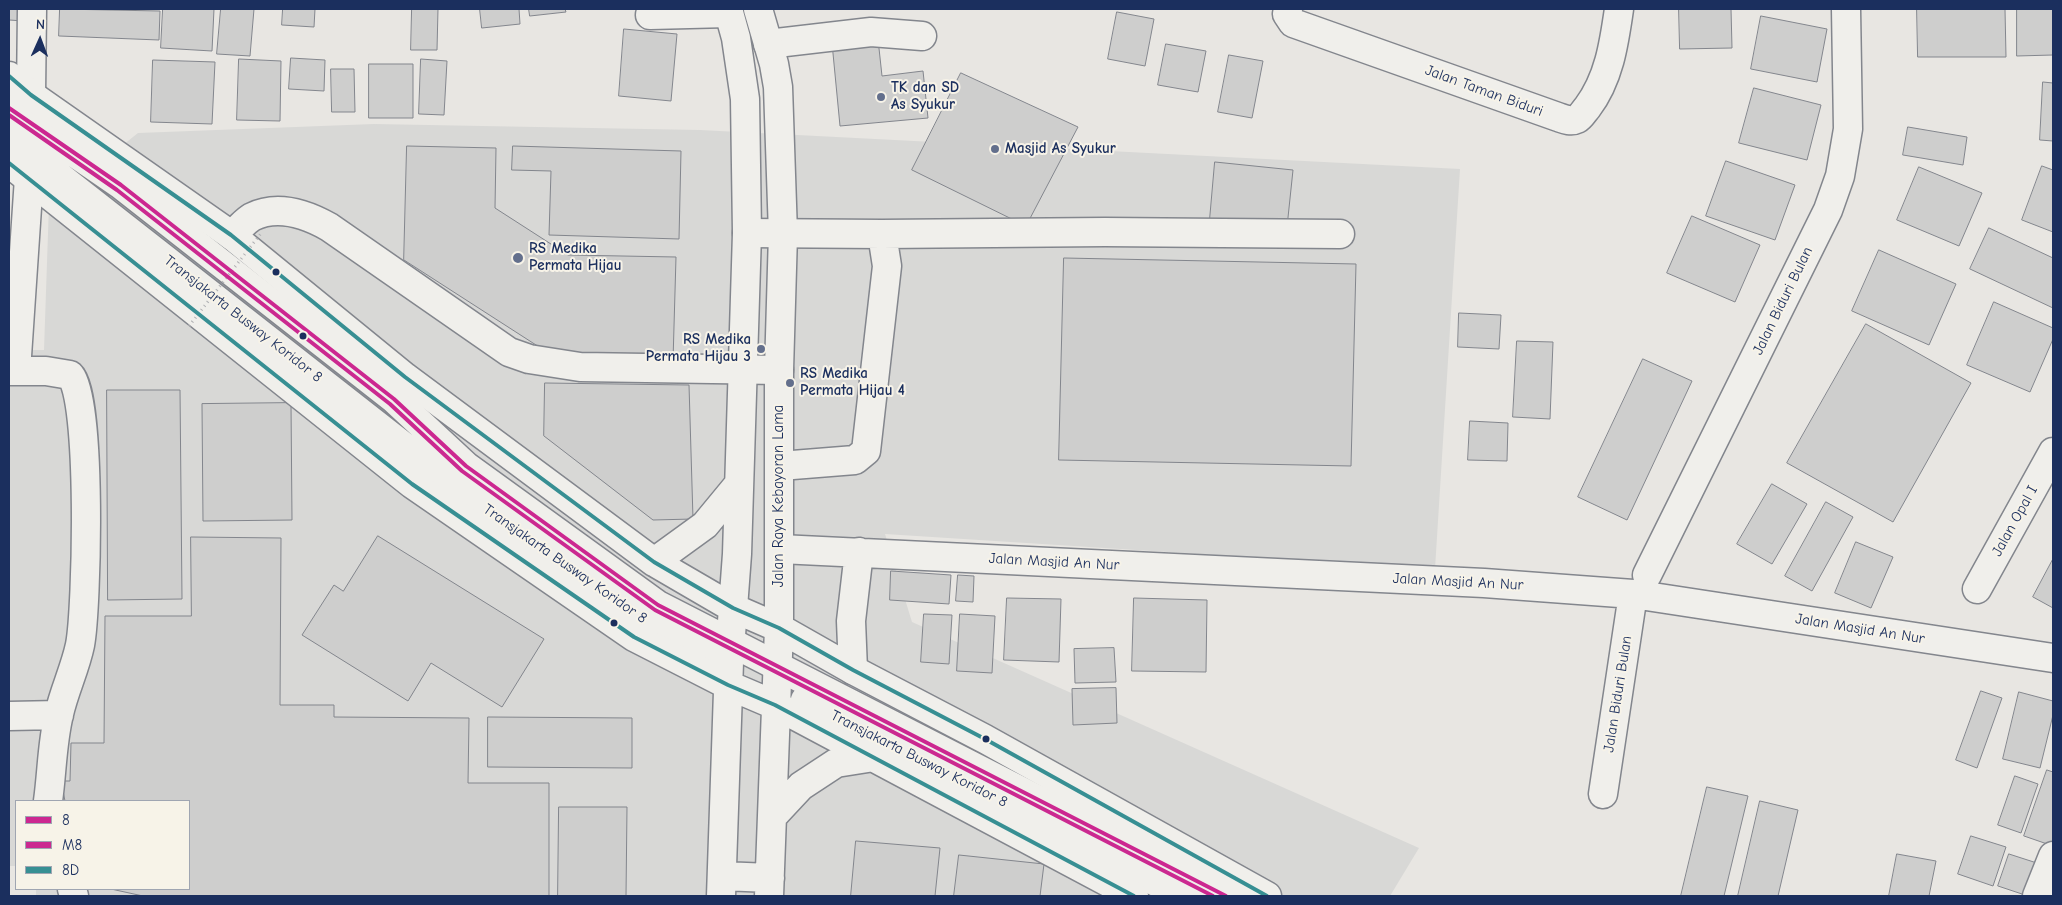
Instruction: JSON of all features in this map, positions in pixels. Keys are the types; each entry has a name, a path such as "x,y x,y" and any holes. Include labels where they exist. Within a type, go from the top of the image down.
{"main road":[{"path":"20,101 32,9"},
{"name":"Jalan Raya Kebayoran Lama","path":"758,9 774,64 778,87 783,234 780,370 779,628 769,887"},
{"name":"Jalan Taman Biduri","path":"1288,9 1287,14 1293,23 1558,117 1574,120 1579,118 1594,98 1604,77 1611,59 1619,9"},
{"name":"Jalan Biduri Bulan","path":"1603,794 1640,584 1828,210 1840,176 1848,129 1846,9"},
{"path":"650,14 728,11 736,38 745,99 747,232 733,608 729,663 722,886 769,887"},
{"path":"768,44 871,32 922,36"},
{"path":"9,76 20,101 231,235 405,377 654,562 733,608 779,628 853,670 985,739 1267,896"},
{"name":"Transjakarta Busway Koridor 8","path":"20,101 121,185 394,399 466,466 658,605 729,663"},
{"name":"Transjakarta Busway Koridor 8","path":"9,137 475,502 652,625 1226,896"},
{"path":"19,171 412,484 634,637 729,663 776,685 874,757 1134,896"},
{"path":"19,171 12,371 66,373 74,378 81,404 84,429 86,594 80,646 58,715 48,800"},
{"path":"231,235 252,217 272,212 304,214 328,227 509,352 530,359 580,367 780,370"},
{"path":"747,232 783,234 850,232 882,234 1105,232 1340,234"},
{"path":"780,466 855,460 866,451 887,266 882,234"},
{"name":"Jalan Opal I","path":"1977,589 2053,452"},
{"path":"654,562 705,526 738,486"},
{"name":"Jalan Masjid An Nur","path":"780,550 859,552 1484,583 1640,584 2053,658"},
{"path":"853,670 851,621 859,552"},
{"name":"Transjakarta Busway Koridor 8","path":"776,685 1183,896"},
{"path":"9,716 58,715"},
{"path":"772,816 801,786 836,764 874,757"},
{"path":"2037,896 2053,856"}],"path":[{"path":"189,326 262,232"}],"shaded area":[{"path":"374,124 700,130 1460,169 1435,569 885,534 912,622 1419,848 1390,896 36,896 36,890 190,890 190,800 15,800 15,866 9,866 9,350 44,350 49,204 138,133"}],"building":[{"path":"9,9 25,9 24,21 9,20"},
{"path":"60,9 160,11 159,40 59,36"},
{"path":"163,9 214,9 212,51 161,48"},
{"path":"221,9 254,9 250,56 217,54"},
{"path":"283,9 315,9 314,27 282,25"},
{"path":"412,9 438,9 437,50 411,50"},
{"path":"480,9 519,9 520,24 482,28"},
{"path":"529,9 565,9 566,12 530,16"},
{"path":"1679,9 1731,9 1732,48 1680,49"},
{"path":"1917,9 2005,9 2006,57 1918,57"},
{"path":"2017,9 2053,9 2053,55 2017,56"},
{"path":"1117,12 1154,19 1145,66 1108,59"},
{"path":"1761,16 1827,29 1817,82 1751,69"},
{"path":"624,29 677,34 671,101 619,96"},
{"name":"TK dan SD As Syukur","path":"878,39 882,76 923,71 928,118 840,126 832,43"},
{"path":"1166,44 1206,51 1198,92 1158,85"},
{"path":"1229,55 1263,61 1252,118 1218,112"},
{"path":"291,58 325,60 324,91 289,89"},
{"path":"239,59 281,61 280,121 237,120"},
{"path":"421,59 447,61 444,115 419,114"},
{"path":"153,60 215,62 212,124 151,122"},
{"path":"369,64 413,64 413,118 369,118"},
{"path":"331,69 354,69 355,112 332,112"},
{"name":"Masjid As Syukur","path":"961,73 1078,127 1026,226 912,170"},
{"path":"2043,82 2053,83 2053,141 2040,140"},
{"path":"1754,88 1821,105 1807,160 1739,143"},
{"path":"1908,127 1967,137 1963,165 1903,155"},
{"path":"407,146 496,148 495,208 568,255 676,257 673,361 564,363 404,260"},
{"path":"513,146 681,151 679,239 549,235 551,171 512,170"},
{"path":"1726,161 1795,185 1775,240 1706,216"},
{"path":"1215,162 1293,170 1287,227 1210,219"},
{"path":"2042,166 2053,170 2053,232 2022,220"},
{"path":"1919,167 1982,193 1959,246 1897,220"},
{"path":"1692,216 1760,245 1735,302 1667,273"},
{"path":"1989,228 2053,258 2053,308 1970,269"},
{"path":"1879,250 1956,284 1929,345 1852,311"},
{"path":"1064,258 1356,264 1351,466 1059,460"},
{"path":"242,286 365,384 354,399 230,300"},
{"path":"1994,302 2053,328 2053,339 2030,392 1967,365"},
{"path":"1459,313 1501,315 1499,349 1458,347"},
{"path":"1866,324 1971,383 1893,522 1787,463"},
{"path":"1517,341 1553,342 1550,419 1513,417"},
{"path":"1643,359 1692,381 1627,520 1578,497"},
{"path":"545,383 689,385 693,519 653,520 544,436"},
{"path":"107,390 180,390 182,599 108,600"},
{"path":"291,403 292,520 203,521 202,404"},
{"path":"1470,421 1508,423 1507,461 1468,460"},
{"path":"1772,484 1807,504 1772,564 1737,544"},
{"path":"1826,502 1853,517 1812,591 1785,576"},
{"path":"378,536 544,639 502,707 431,663 408,701 302,635 334,585 343,591"},
{"path":"191,537 281,538 280,705 334,705 334,717 469,718 468,783 549,783 549,896 143,896 116,890 190,890 190,800 65,800 61,781 70,781 71,743 104,743 105,616 191,616"},
{"path":"1856,542 1893,557 1871,608 1835,593"},
{"path":"2053,559 2053,608 2033,597"},
{"path":"891,571 951,575 949,604 890,600"},
{"path":"958,575 974,576 973,602 956,601"},
{"path":"1007,598 1061,599 1059,662 1004,660"},
{"path":"1134,598 1207,600 1206,672 1132,671"},
{"path":"924,614 952,615 949,664 921,662"},
{"path":"960,614 995,616 992,673 957,671"},
{"path":"1114,648 1116,682 1075,683 1074,649"},
{"path":"1116,688 1117,723 1073,725 1072,689"},
{"path":"1981,691 2002,698 1977,768 1956,760"},
{"path":"2019,692 2053,701 2053,715 2040,768 2003,759"},
{"path":"488,717 632,718 632,768 488,767"},
{"path":"2047,770 2053,772 2053,846 2024,836"},
{"path":"2015,776 2038,784 2021,833 1998,825"},
{"path":"1707,787 1748,796 1724,896 1681,896"},
{"path":"1760,801 1798,810 1778,896 1738,896"},
{"path":"559,807 627,807 626,896 558,896"},
{"path":"1971,836 2006,847 1993,886 1958,874"},
{"path":"856,841 940,848 935,896 851,896"},
{"path":"1897,854 1936,861 1929,896 1889,896"},
{"path":"2009,854 2043,865 2028,896 1998,886"},
{"path":"959,855 1044,864 1040,896 954,896"}],"transit line":[{"name":"8D","path":"9,76 31,95 231,235 405,377 654,562 733,608 779,628 853,670 985,739 1267,896"},
{"name":"8","path":"9,108 121,185 394,399 466,466 658,605 1226,896"},
{"name":"M8","path":"9,115 117,190 390,404 462,471 655,610 1213,896"},
{"name":"8D","path":"9,163 412,484 634,637 728,685 775,705 1134,896"}],"place":[{"name":"TK dan SD As Syukur","path":"881,97"},
{"name":"Masjid As Syukur","path":"995,149"},
{"name":"RS Medika Permata Hijau","path":"518,258"},
{"name":"RS Medika Permata Hijau 3","path":"761,349"},
{"name":"RS Medika Permata Hijau 4","path":"790,383"}]}
